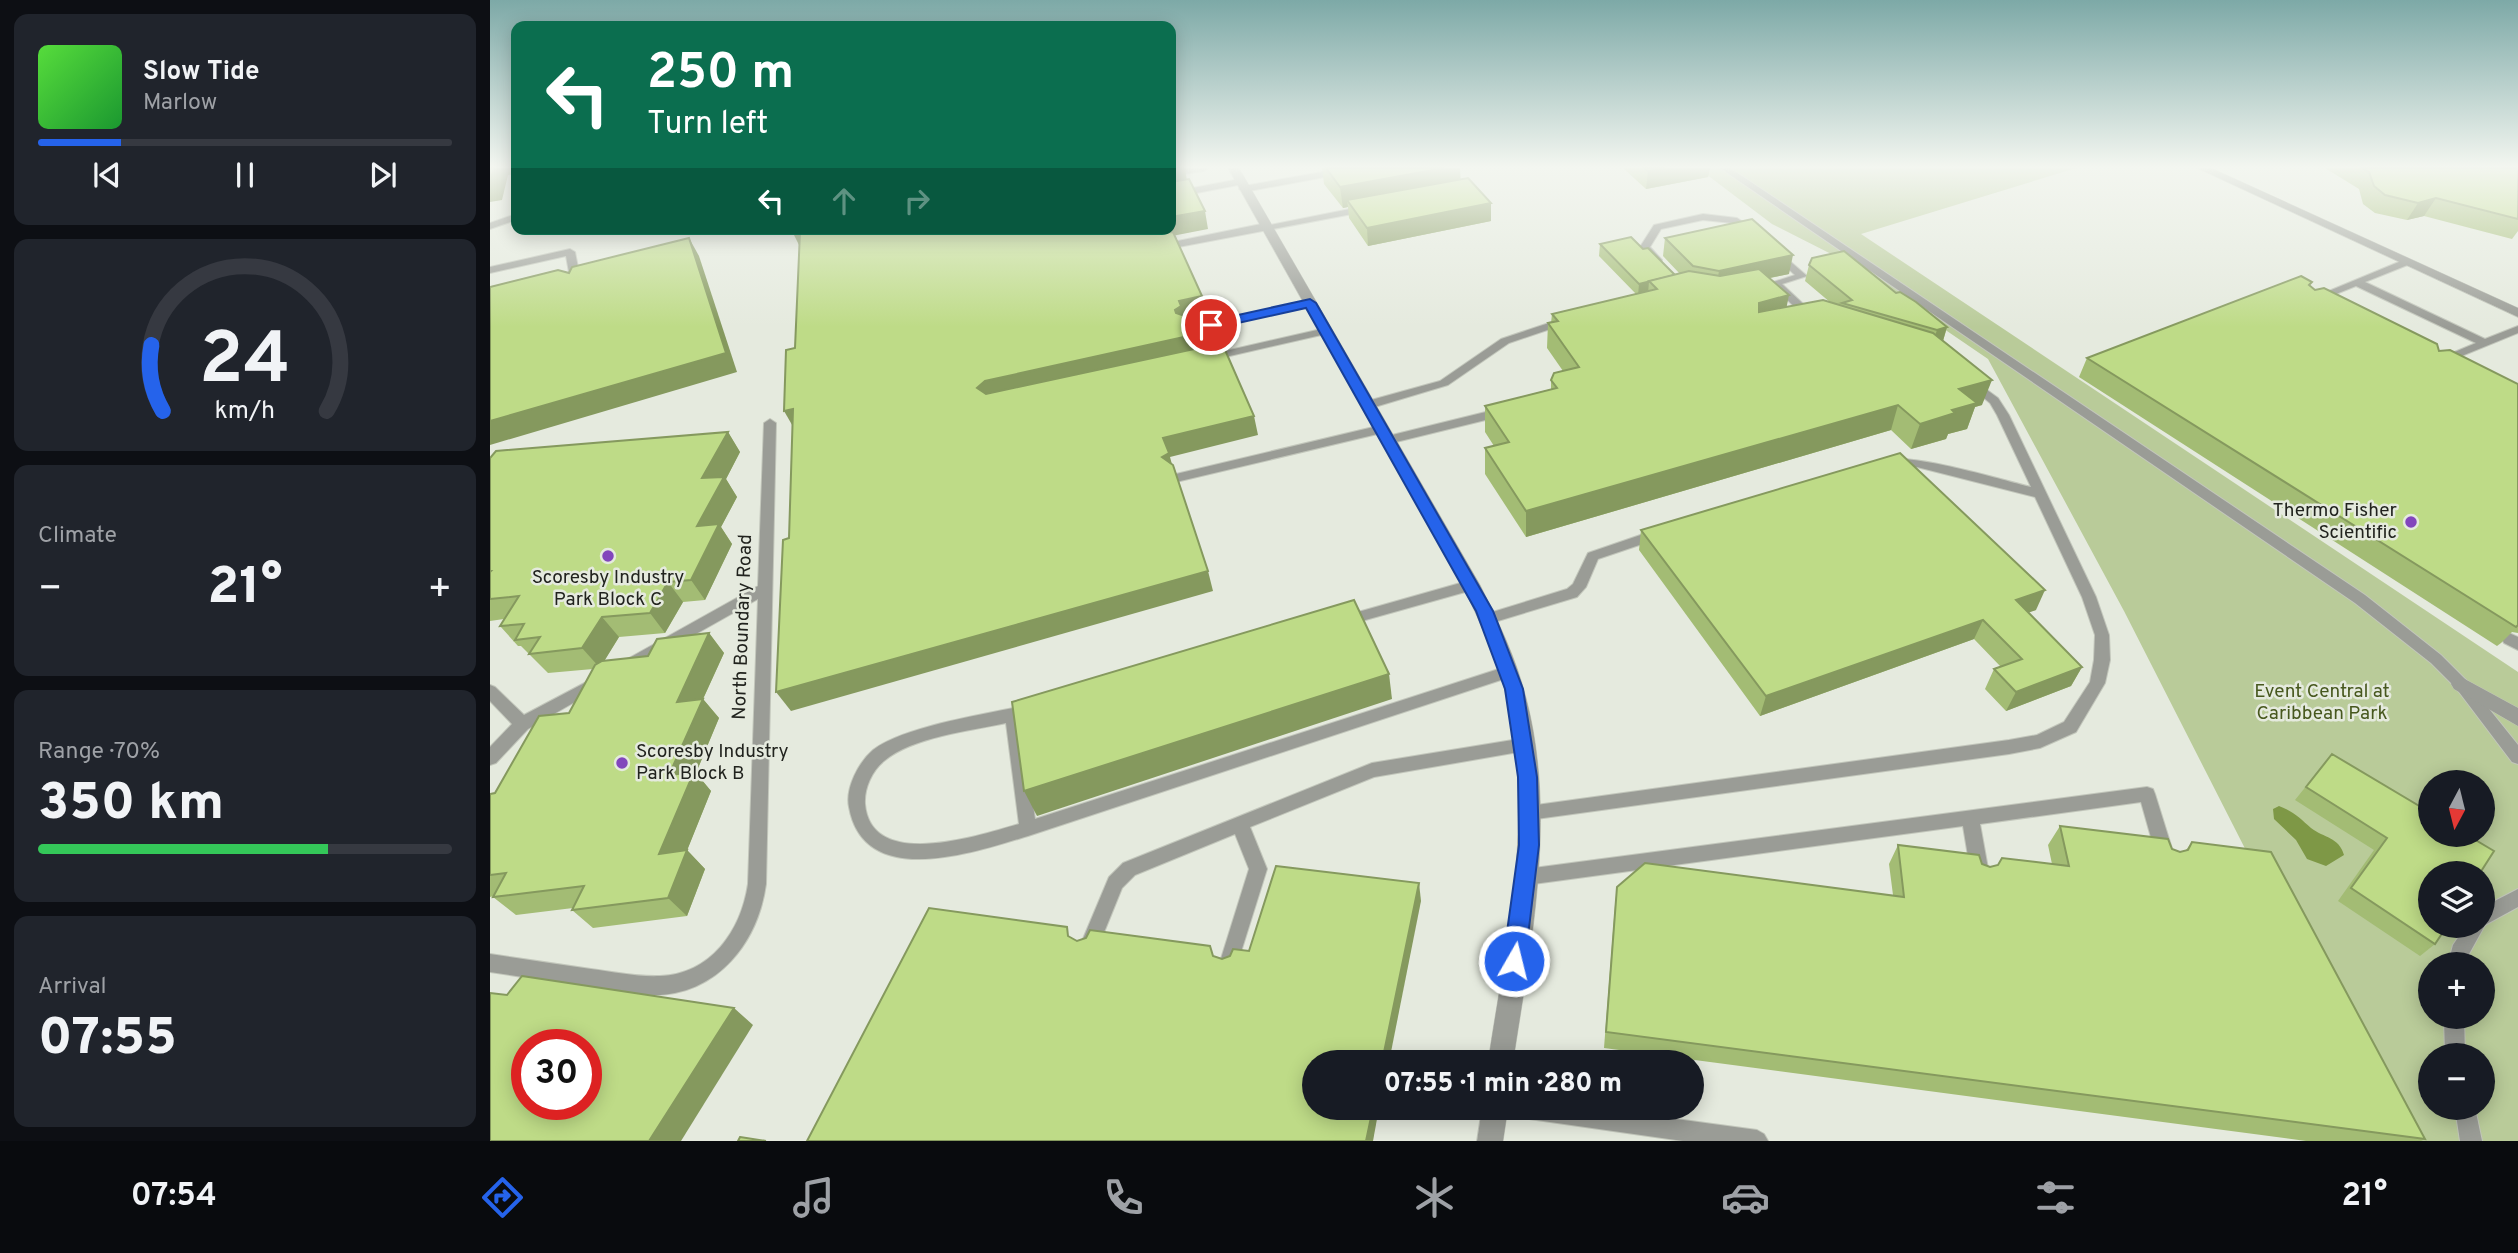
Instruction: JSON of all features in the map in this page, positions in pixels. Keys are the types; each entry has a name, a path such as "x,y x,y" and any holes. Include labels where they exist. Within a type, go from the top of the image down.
{"street":[{"path":"1263,221 1471,585 1488,619 1508,672 1525,745 1529,813 1526,877 1503,1050"},
{"path":"2318,221 2515,309"},
{"path":"2461,684 2518,718"},
{"path":"1490,1141 1493,1120"}],"lane":[{"path":"1168,247 1298,221"},
{"path":"1667,271 1645,247 1654,230 1663,225 1689,221"},
{"path":"1733,221 1746,225 1802,276 1768,284 1812,321"},
{"path":"1803,221 2360,599 2436,659 2461,684 2518,757"},
{"path":"490,270 570,252 577,287"},
{"path":"2306,303 2406,262"},
{"path":"2357,282 2484,343"},
{"path":"1188,330 1310,303"},
{"path":"1368,405 1444,383 1505,341 1542,326 1580,317"},
{"path":"2430,366 2518,329"},
{"path":"1195,361 1326,331"},
{"path":"1529,813 2009,747 2040,741 2070,727 2097,683 2102,660 2102,635 2089,597 1994,401 1964,377"},
{"path":"1176,478 1520,407"},
{"name":"North Boundary Road","path":"490,964 657,985 677,984 698,976 731,951 741,936 756,900 770,424"},
{"path":"1881,464 1897,461 1917,463 2040,494"},
{"path":"1488,619 1563,598 1579,587 1593,556 1668,530"},
{"path":"1324,626 1471,585"},
{"path":"490,758 522,724 766,588"},
{"path":"1052,704 893,746 879,755 864,775 856,800 866,833 877,842 904,851 945,852 1028,829 1508,672"},
{"path":"490,691 522,724"},
{"path":"1013,715 1028,829"},
{"path":"1088,947 1111,892 1121,875 1129,869 1379,768 1525,745"},
{"path":"1526,877 2147,794 2166,859"},
{"path":"1970,818 1980,875"},
{"path":"1228,965 1258,869 1240,824"},
{"path":"2495,910 2518,897"},
{"path":"1608,1120 1757,1141"},
{"path":"2467,1120 2471,1141"}],"green space":[{"name":"Event Central at Caribbean Park","path":"1768,221 1903,221 1861,234 2518,672 2518,1141 2394,1141 2124,611 1988,359 1843,260"}],"shaded area":[{"path":"2279,806 2335,841 2344,855 2326,866 2307,859 2296,840 2274,819 2273,809"}],"building":[{"path":"1362,221 1400,221 1367,228"},
{"path":"1742,221 1755,221 1793,255 1719,271 1693,266 1665,238"},
{"path":"800,235 1174,235 1202,296 1179,301 1181,306 1175,310 1185,316 1193,335 985,381 977,388 986,394 1222,343 1254,416 1163,438 1169,453 1162,457 1173,465 1208,571 776,692 783,540 789,538 793,409 784,411 786,350 795,348"},
{"path":"1631,237 1643,249 1648,248 1675,275 1639,284 1600,244"},
{"path":"689,238 726,353 490,421 490,287 558,270 569,273 572,267"},
{"path":"1844,251 1896,293 1900,292 1916,302 1947,327 1937,330 1842,303 1852,300 1809,265 1812,258"},
{"path":"1759,269 1789,295 1759,303 1759,312 1823,300 1933,333 1992,380 1959,389 1977,403 1920,424 1898,405 1526,511 1485,448 1509,442 1485,406 1557,388 1551,380 1554,373 1579,367 1548,323 1558,321 1552,314 1657,289 1649,281 1689,271 1720,276"},
{"name":"Thermo Fisher Scientific","path":"2301,276 2312,282 2309,285 2315,290 2324,288 2437,344 2439,351 2450,350 2518,384 2516,627 2087,358"},
{"name":"Scoresby Industry Park Block C","path":"728,432 702,478 724,477 697,526 719,524 691,580 668,582 650,613 602,617 582,648 529,654 540,637 515,640 524,624 500,626 519,596 490,599 490,458 496,451"},
{"path":"1900,453 2045,590 2016,600 2082,667 2016,692 1994,669 2022,659 1983,620 1766,696 1641,530"},
{"path":"1354,600 1389,674 1024,791 1012,702"},
{"name":"Scoresby Industry Park Block B","path":"709,633 677,702 703,699 669,775 694,772 659,854 687,850 668,898 572,910 584,886 493,897 506,873 490,875 490,794 495,793 539,716 569,713 595,665 602,661 648,656 657,639"},
{"path":"2332,754 2418,805 2418,847 2487,847 2494,851 2488,861 2418,861 2418,933 2351,888 2387,838 2306,787"},
{"path":"2060,826 2168,839 2172,849 2180,852 2188,850 2192,842 2271,852 2425,1139 1606,1032 1617,887 1645,863 1904,897 1898,845 1979,855 1982,864 1990,867 1998,865 2002,858 2069,866"},
{"path":"1276,866 1419,883 1384,1050 1302,1050 1302,1120 1370,1120 1366,1141 807,1141 929,908 1067,927 1068,936 1077,941 1086,938 1090,930 1210,946 1213,956 1222,959 1230,956 1233,949 1249,951"},
{"path":"2426,938 2439,938 2435,944"},
{"path":"522,976 734,1008 649,1141 490,1141 490,993 507,995"},
{"path":"740,1137 766,1141 738,1141"}],"place":[{"name":"Thermo Fisher Scientific","path":"2411,522"},
{"name":"Scoresby Industry Park Block C","path":"608,556"},
{"name":"Scoresby Industry Park Block B","path":"622,763"}],"route":[{"path":"1211,325 1310,303 1484,611 1514,689 1528,777 1529,845 1514,961"}]}
